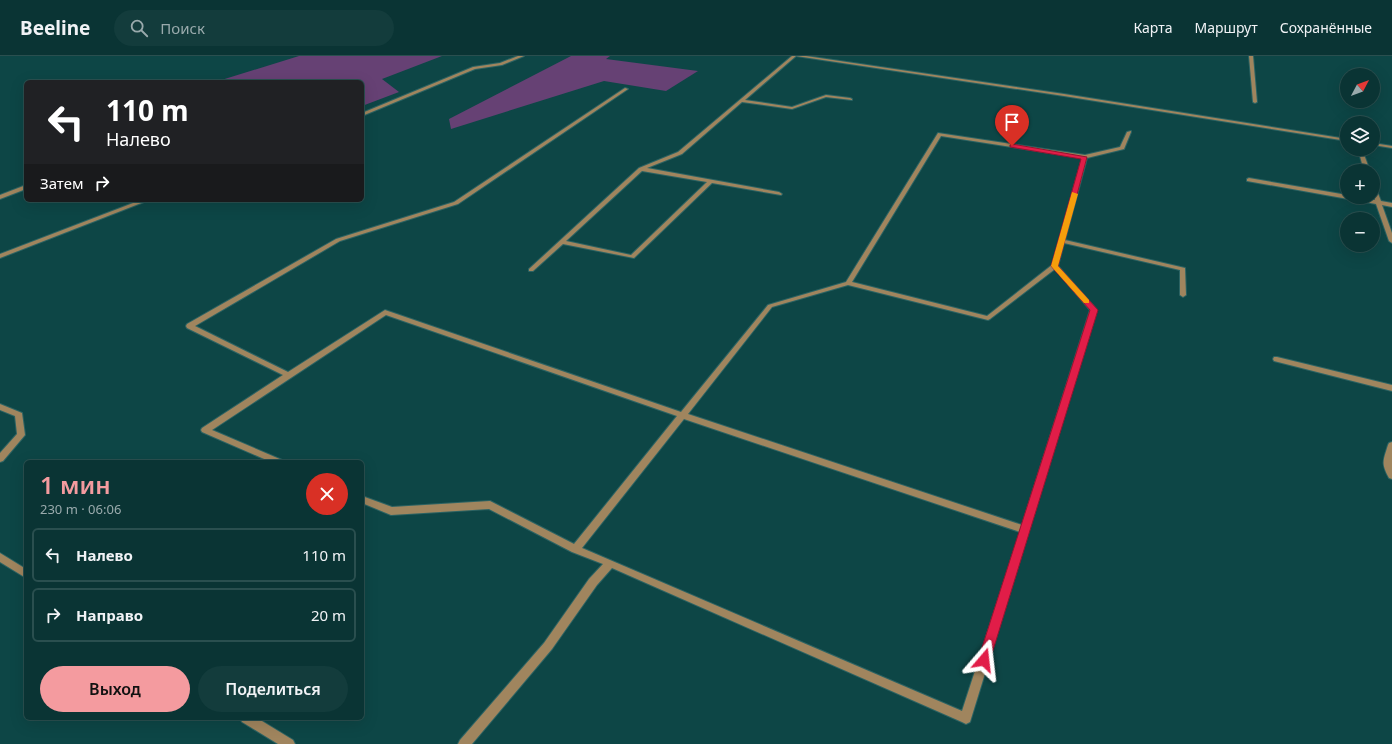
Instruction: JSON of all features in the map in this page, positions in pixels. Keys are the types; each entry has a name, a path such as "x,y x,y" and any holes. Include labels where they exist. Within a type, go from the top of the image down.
{"lane":[{"path":"364,114 474,68 500,64 522,56"},
{"path":"531,270 641,169 680,153 794,56"},
{"path":"798,56 1064,95 1340,139"},
{"path":"1251,56 1256,102"},
{"path":"288,375 190,326 338,240 456,203 626,89"},
{"path":"742,101 792,108 826,96 850,100"},
{"path":"848,283 940,134 1084,157 1122,148 1129,132"},
{"path":"1380,145 1392,147"},
{"path":"575,549 770,306 848,283 988,318 1055,266 1084,157"},
{"path":"641,169 780,194"},
{"path":"1249,180 1340,196"},
{"path":"562,242 632,258 710,182"},
{"path":"0,197 24,188"},
{"path":"0,256 141,202"},
{"path":"1380,202 1392,205"},
{"path":"1379,204 1392,241"},
{"path":"1062,241 1183,269 1183,295"},
{"path":"364,500 391,511 490,505 575,549 966,718 1094,310 1055,266"},
{"path":"274,460 205,430 385,312 682,415 1025,530"},
{"path":"1277,359 1392,388"},
{"path":"0,407 19,415 22,435 0,459"},
{"path":"1392,445 1387,462 1392,476"},
{"path":"0,557 24,573"},
{"path":"464,744 548,646 593,582 610,563"},
{"path":"249,720 289,744"}],"shaded area":[{"path":"299,56 442,56 382,79 399,92 364,105 364,80 221,80"},
{"path":"571,56 610,56 606,59 698,71 666,91 604,81 451,129 449,119"}],"slow traffic":[{"path":"1075,194 1055,266 1086,301"}],"route":[{"path":"984,660 1094,310 1055,266 1084,157 1012,146"}]}
